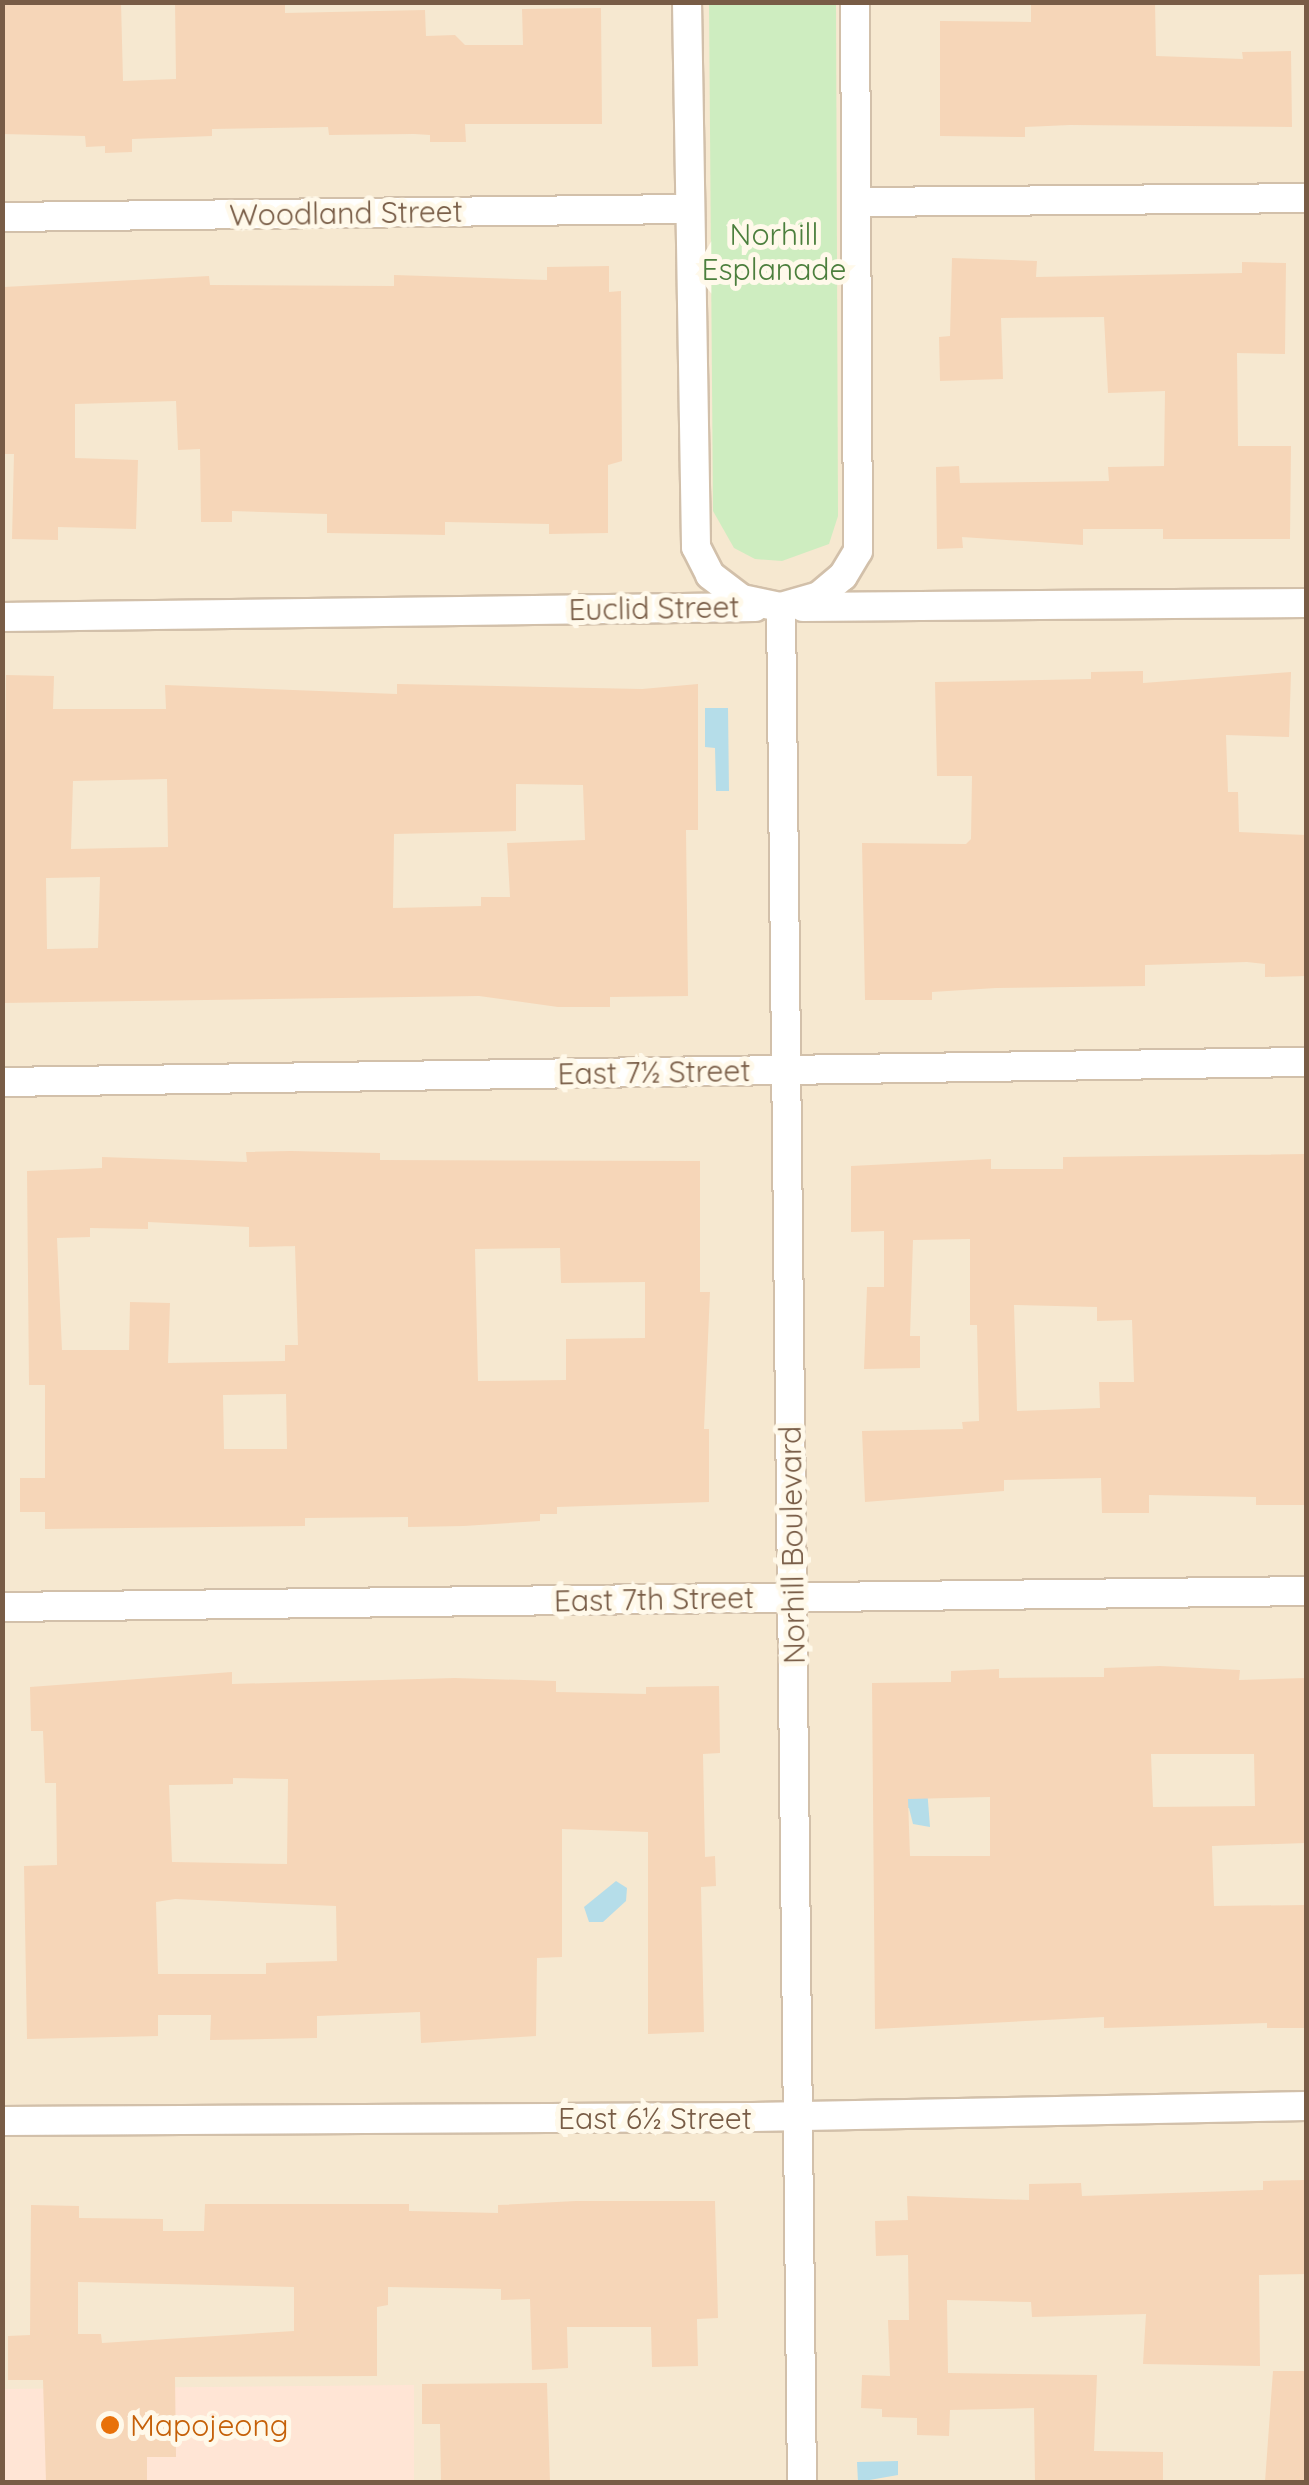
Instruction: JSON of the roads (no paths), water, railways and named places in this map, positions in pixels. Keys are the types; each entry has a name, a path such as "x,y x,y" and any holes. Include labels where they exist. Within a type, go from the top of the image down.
{"street":[{"path":"687,2 696,547 710,575 742,600 781,607 819,596 844,576 858,551 855,2"},
{"path":"859,202 1306,198"},
{"name":"Woodland Street","path":"2,217 689,209"},
{"name":"Euclid Street","path":"2,617 1306,602"},
{"name":"Norhill Boulevard","path":"781,607 802,2482"},
{"name":"East 7½ Street","path":"2,1082 1306,1062"},
{"name":"East 7th Street","path":"2,1607 1306,1591"},
{"name":"East 6½ Street","path":"2,2120 798,2116 1306,2106"}],"water":[{"path":"705,708 728,708 729,791 716,791 715,748 705,747"},
{"path":"927,1788 930,1827 913,1824 909,1808 890,1808"},
{"path":"616,1881 627,1888 626,1901 603,1922 589,1922 584,1907"},
{"path":"898,2461 898,2475 858,2482 857,2462"}],"place":[{"name":"Mapojeong","path":"110,2425"}],"park label":[{"name":"Norhill Esplanade","path":"774,251"}]}
